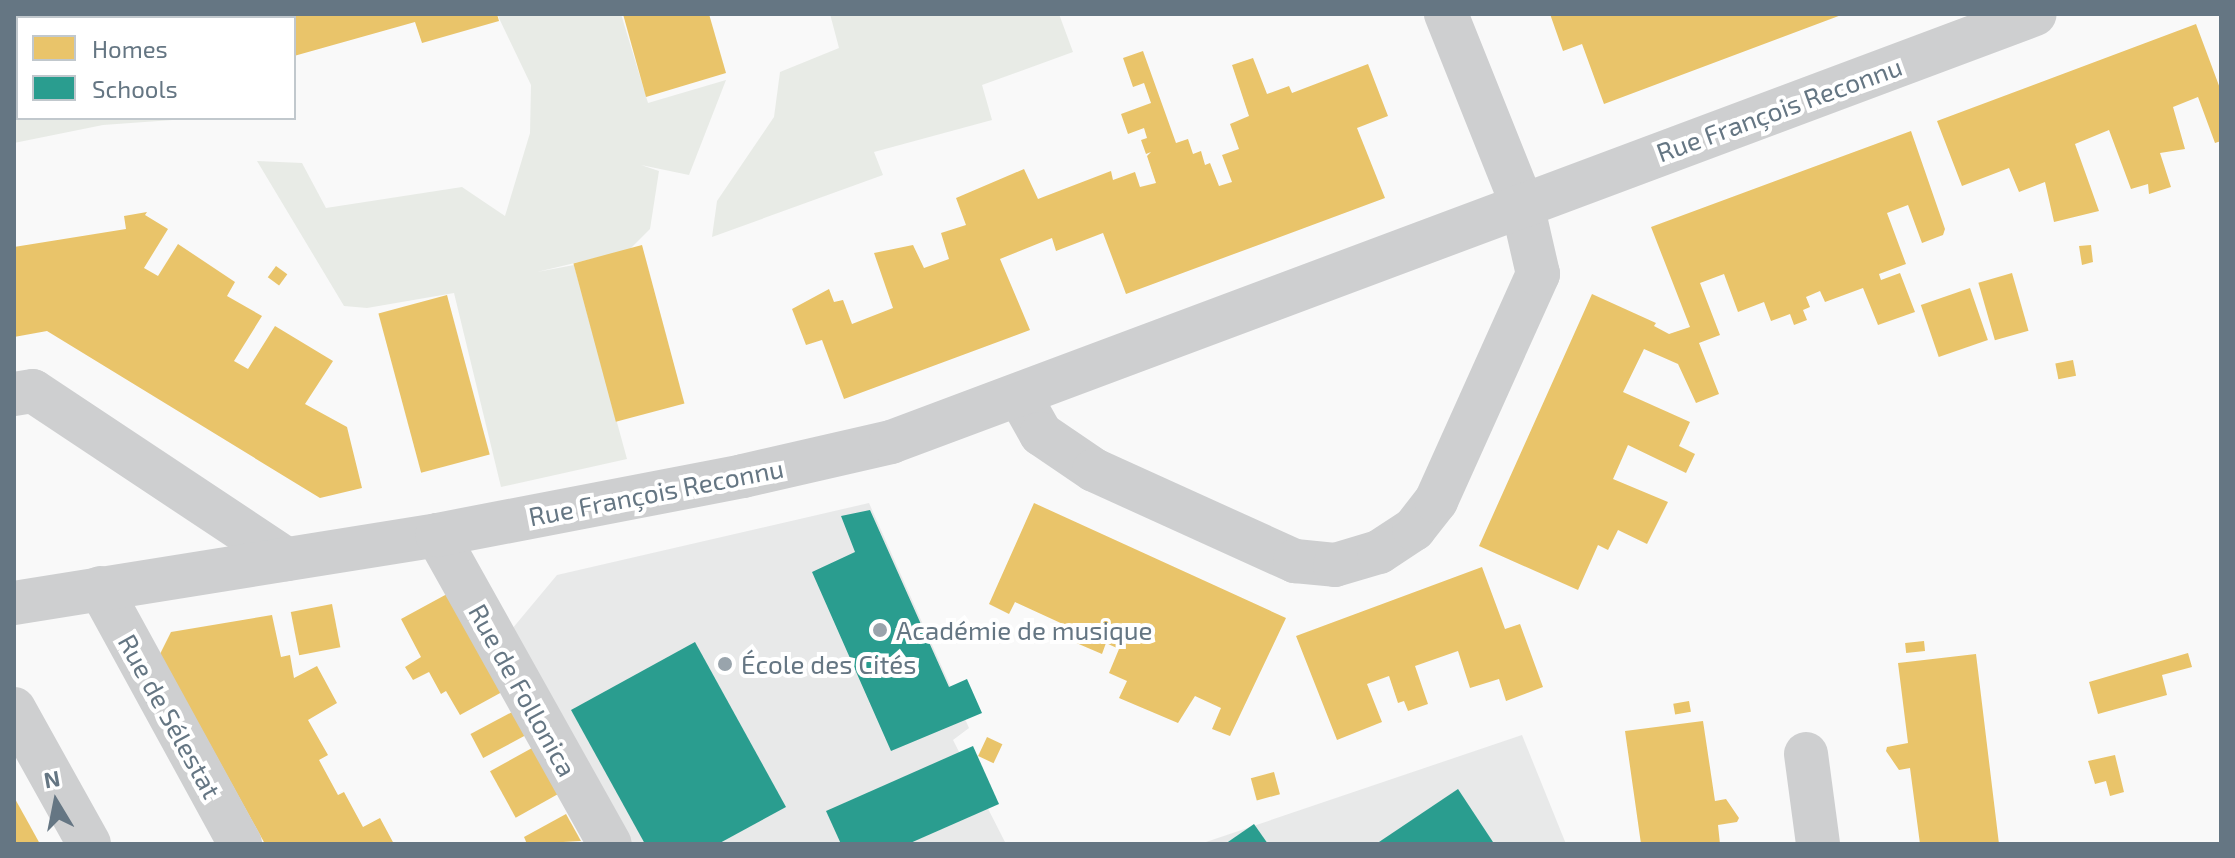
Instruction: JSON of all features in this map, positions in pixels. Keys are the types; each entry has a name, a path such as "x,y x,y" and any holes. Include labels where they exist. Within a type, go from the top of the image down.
{"street":[{"path":"1019,395 1041,434 1094,470 1295,561 1335,565 1379,552 1414,529 1436,501 1538,274 1522,204 1446,14"},
{"name":"Rue François Reconnu","path":"14,603 437,535 876,446 2035,14"},
{"path":"14,394 33,391 286,559"},
{"name":"Rue de Follonica","path":"437,535 610,844"},
{"name":"Rue de Sélestat","path":"100,588 240,844"},
{"path":"14,709 89,844"},
{"path":"1806,754 1818,844"}],"shaded area":[{"path":"14,14 78,16 16,16 16,120 172,120 103,125 14,143"},
{"path":"497,14 621,14 648,103 726,80 689,175 641,165 659,171 650,229 629,250 537,272 574,265 627,459 501,487 454,293 367,308 344,306 257,161 302,163 326,208 462,187 505,216 530,133 531,85"},
{"path":"830,14 1059,14 1073,52 982,85 992,120 874,152 883,175 712,237 717,201 774,117 780,72 839,48"},
{"name":"École des Cités","path":"869,503 969,728 953,740 1006,844 610,844 497,647 557,575"},
{"path":"1522,735 1566,844 1200,844"}],"building: Homes":[{"path":"497,14 499,21 422,43 415,22 296,55 296,16 78,16"},
{"path":"623,14 709,14 726,73 646,97"},
{"path":"1550,14 1844,14 1604,104 1582,44 1563,51"},
{"path":"2196,24 2221,91 2221,141 2215,143 2198,97 2173,107 2185,149 2160,153 2171,187 2149,194 2148,184 2131,189 2109,130 2075,144 2099,211 2054,222 2045,182 2019,192 2009,168 1962,186 1937,121"},
{"path":"1143,51 1176,143 1188,139 1193,154 1201,151 1205,165 1210,163 1219,186 1232,182 1222,155 1239,149 1230,124 1249,116 1232,65 1253,58 1267,94 1289,86 1292,93 1368,64 1388,116 1357,128 1385,198 1126,294 1103,233 1056,251 1052,238 1000,259 1030,330 844,399 822,340 806,345 792,309 829,289 834,302 843,300 852,324 893,308 874,253 913,245 924,268 949,259 941,233 966,225 956,198 1024,169 1038,199 1111,171 1113,180 1135,172 1140,187 1156,183 1147,156 1151,152 1146,154 1141,140 1147,138 1144,128 1128,134 1121,114 1151,103 1144,83 1133,87 1123,58"},
{"path":"1911,131 1945,229 1943,235 1922,243 1908,205 1887,213 1906,264 1879,274 1881,280 1900,273 1915,312 1878,325 1863,288 1825,302 1820,291 1806,297 1810,307 1803,310 1807,320 1794,325 1790,314 1771,321 1764,302 1738,312 1724,274 1700,283 1720,335 1699,343 1719,394 1696,403 1678,364 1644,349 1623,392 1690,422 1679,446 1695,454 1686,473 1628,445 1613,479 1668,502 1647,544 1618,530 1608,550 1598,545 1578,590 1479,546 1592,294 1656,323 1654,326 1669,334 1690,327 1651,227"},
{"path":"147,212 145,215 168,229 144,268 158,276 178,244 235,282 227,296 262,316 234,361 248,369 275,326 333,361 305,404 347,427 362,488 320,498 47,331 14,337 14,247 126,229 124,216"},
{"path":"642,245 684,403 616,422 573,263"},
{"path":"2091,245 2093,262 2082,265 2079,246"},
{"path":"276,266 287,274 279,286 268,277"},
{"path":"2012,273 2029,331 1995,340 1978,283"},
{"path":"1970,288 1988,340 1939,357 1921,305"},
{"path":"447,295 490,454 421,473 378,313"},
{"path":"2073,360 2076,376 2058,379 2055,363"},
{"path":"1034,503 1286,618 1230,736 1212,729 1221,708 1195,696 1178,723 1119,698 1127,681 1109,673 1119,649 1106,643 1102,654 1060,636 1065,625 1015,602 1009,614 989,604"},
{"path":"1482,567 1505,629 1520,624 1543,687 1506,701 1499,679 1470,688 1458,651 1415,666 1428,704 1408,711 1404,701 1398,703 1389,676 1367,684 1382,722 1337,740 1296,636"},
{"path":"447,594 502,692 460,715 446,691 441,694 429,672 413,680 405,667 421,657 401,619"},
{"path":"332,604 340,647 299,655 291,612"},
{"path":"272,615 281,657 290,655 294,678 317,666 337,703 308,720 328,755 319,760 338,795 344,792 363,827 380,818 394,844 265,844 160,654 171,632"},
{"path":"1924,641 1925,651 1906,653 1905,643"},
{"path":"2188,653 2192,667 2162,675 2167,695 2098,714 2089,682"},
{"path":"1976,654 1999,844 1920,844 1910,768 1899,770 1886,751 1887,747 1908,743 1898,663"},
{"path":"1689,701 1691,712 1675,715 1673,704"},
{"path":"512,712 525,736 483,758 471,734"},
{"path":"1703,721 1715,801 1726,799 1739,818 1737,822 1718,825 1720,844 1641,844 1625,731"},
{"path":"987,737 1002,744 994,763 978,756"},
{"path":"532,748 558,794 516,818 490,771"},
{"path":"2115,755 2124,792 2110,796 2106,781 2095,784 2088,761"},
{"path":"1274,772 1280,794 1257,800 1251,778"},
{"path":"14,797 29,824 40,844 14,844"},
{"path":"566,814 581,841 527,844 524,837"}],"building: Schools":[{"name":"Académie de musique","path":"870,510 949,687 967,679 982,713 891,751 812,572 855,552 841,516"},
{"path":"695,642 786,807 718,844 645,844 571,710"},
{"path":"973,746 999,804 908,844 841,844 826,811"},
{"path":"1458,789 1493,842 1376,844"},
{"path":"1254,824 1268,844 1225,844"}],"place":[{"name":"Académie de musique","path":"880,630"},
{"name":"École des Cités","path":"725,664"}]}
